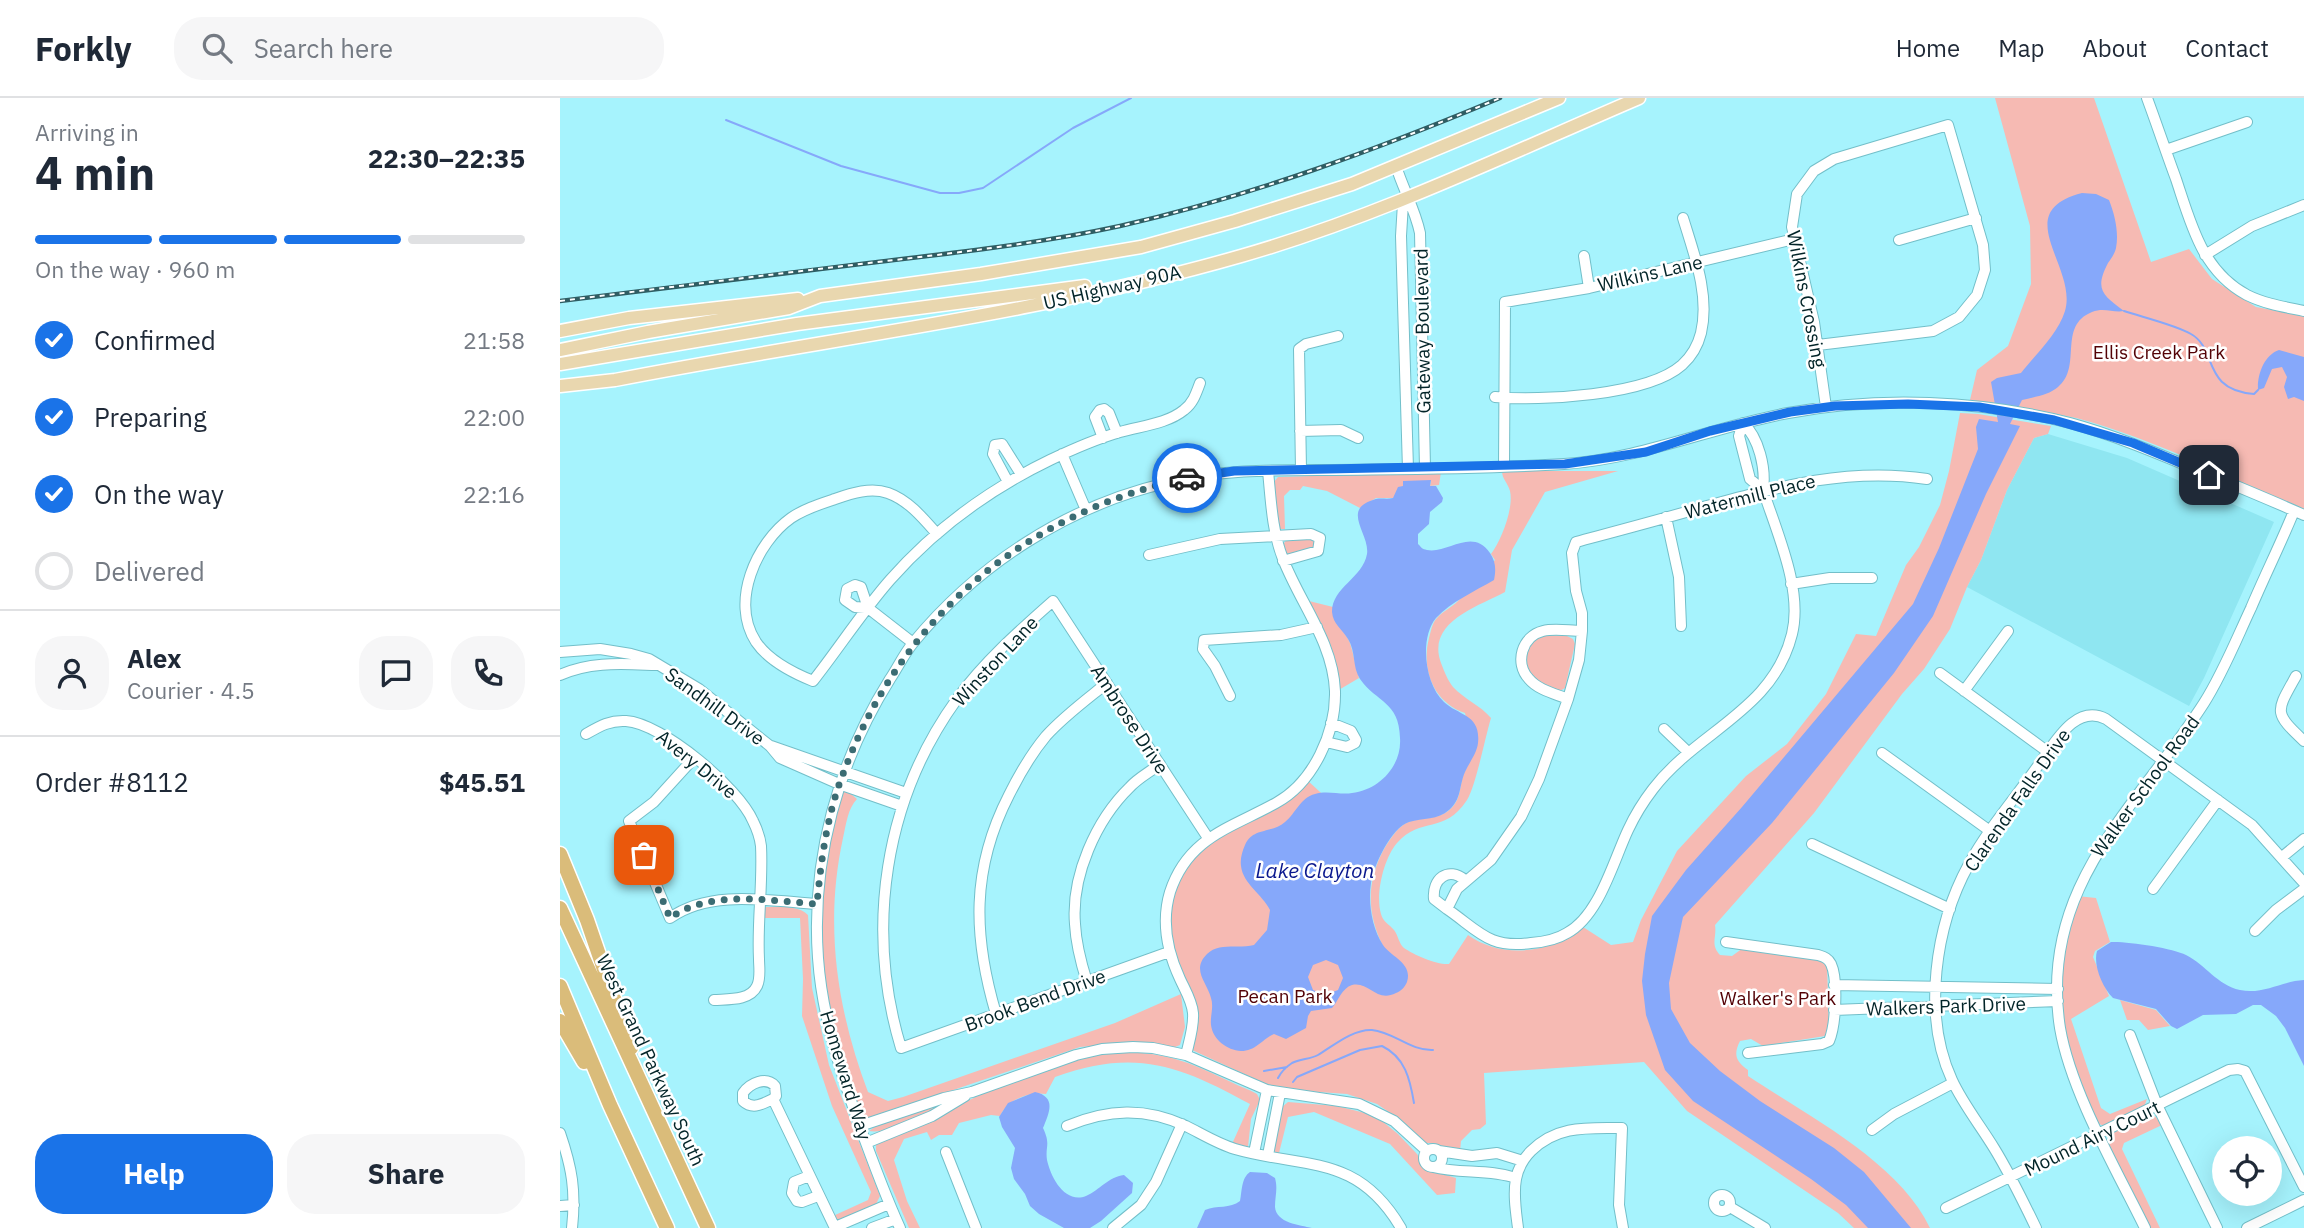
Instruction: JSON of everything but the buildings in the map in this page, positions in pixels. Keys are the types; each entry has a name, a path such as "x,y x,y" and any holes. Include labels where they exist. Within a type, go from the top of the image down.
{"highway":[{"path":"560,854 587,920 641,1079"},
{"name":"West Grand Parkway South","path":"560,908 708,1228"},
{"path":"560,986 610,1105 667,1228"},
{"path":"560,1021 610,1105"}],"main road":[{"name":"US Highway 90A","path":"560,350 789,308 820,296 994,272 1142,247 1352,184 1559,98"},
{"name":"US Highway 90A","path":"560,386 615,380 999,312 1242,256 1316,233 1407,197 1639,98"},
{"path":"560,364 797,324 1063,288 1141,281"},
{"path":"560,331 629,318 820,296"}],"street":[{"path":"2147,98 2193,232 2205,255 2220,274 2244,293 2263,302 2304,310"},
{"path":"2166,150 2247,122"},
{"name":"Wilkins Crossing","path":"1826,407 1818,345 1792,219 1797,194 1814,171 1823,164 1846,155 1948,125 1976,218"},
{"name":"Gateway Boulevard","path":"1396,166 1416,213 1420,233 1425,468"},
{"name":"Gateway Boulevard","path":"1407,197 1403,204 1401,236 1408,469"},
{"path":"2205,255 2252,226 2304,205"},
{"path":"1504,466 1500,397 1559,397 1600,393 1658,378 1681,365 1697,344 1703,320 1703,295 1684,218"},
{"path":"1818,345 1926,332 1940,328 1959,317 1974,301 1984,276 1983,245 1976,218 1899,240"},
{"name":"Wilkins Lane","path":"1500,397 1505,302 1589,288 1794,239"},
{"path":"1584,256 1589,288"},
{"path":"1301,470 1299,349 1306,344 1338,336"},
{"path":"937,534 921,516 901,500 878,491 846,495 793,516 763,547 750,577 747,607 755,640 768,655 789,670 813,681 868,607 899,571 937,534 984,497 1021,474 1062,454 1181,413 1193,402 1200,383"},
{"name":"Homeward Way","path":"898,1223 836,1057 818,961 817,904 825,841 839,784 872,709 913,643 952,602 991,568 1040,534 1086,510 1175,480 1215,473 1565,464 1646,452 1743,423 1826,407 1908,404 1983,408 2073,424 2124,440 2299,513"},
{"path":"1103,438 1095,416 1100,410 1104,409 1109,413 1117,433"},
{"path":"1465,880 1457,874 1444,874 1438,878 1433,893 1434,899 1493,942 1508,945 1543,942 1558,938 1574,929 1586,917 1599,895 1639,809 1668,771 1752,702 1774,677 1786,653 1794,626 1794,596 1763,490 1765,478 1754,433 1743,423 1739,436 1749,479 1763,490"},
{"path":"1300,431 1341,430 1358,438"},
{"path":"1008,482 993,454 995,445 1002,444 1021,474"},
{"path":"1062,454 1086,510"},
{"path":"1186,1055 1193,1014 1170,953 1166,923 1170,894 1187,859 1208,838 1278,802 1303,779 1321,753 1331,723 1334,680 1331,662 1317,627 1283,561 1275,536 1268,471"},
{"name":"Watermill Place","path":"1582,631 1582,613 1576,591 1572,553 1576,542 1791,483 1836,477 1888,475 1927,479"},
{"name":"Walker School Road","path":"2144,1228 2098,1134 2066,1052 2058,1001 2062,940 2073,902 2095,854 2217,682 2299,513"},
{"path":"1666,517 1679,577 1681,626"},
{"path":"1149,555 1220,539 1311,534 1320,538 1318,551 1283,561"},
{"path":"1791,583 1830,578 1872,579"},
{"name":"Ambrose Drive","path":"1053,601 1208,838"},
{"name":"Winston Lane","path":"901,1048 888,1000 882,941 890,848 906,793 913,774 939,726 958,698 997,653 1053,601"},
{"path":"868,607 913,643"},
{"path":"1230,696 1203,649 1204,640 1281,635 1317,627"},
{"path":"1447,909 1457,889 1490,860 1521,817 1539,779 1568,699 1579,660 1582,631 1554,630 1536,634 1528,639 1521,655 1523,671 1535,685 1568,699"},
{"path":"1964,691 2008,632"},
{"name":"Sandhill Drive","path":"563,652 600,649 649,659 699,689 771,746 780,758 839,784 902,806"},
{"path":"563,652 572,670"},
{"name":"Sandhill Drive","path":"560,675 597,665 659,666"},
{"path":"1940,673 2048,752"},
{"path":"2296,676 2283,701 2280,715 2304,741"},
{"path":"996,1014 980,947 978,912 980,885 989,840 1015,783 1045,737 1107,683"},
{"name":"Clarenda Falls Drive","path":"2036,1228 2012,1177 1953,1083 1943,1055 1936,1007 1940,948 1950,909 1968,866 2048,752 2070,724 2091,714 2106,719 2252,825 2304,883"},
{"name":"Avery Drive","path":"586,734 605,722 628,721 664,734 738,797 754,821 761,847 760,978 752,992 736,999 714,1000"},
{"path":"1326,741 1347,747 1356,740 1352,731 1331,723"},
{"path":"1664,729 1688,752"},
{"name":"Sandhill Drive","path":"771,746 906,793"},
{"path":"1882,753 1990,831"},
{"path":"694,758 654,803 629,821 670,918 680,911 712,902 817,904"},
{"path":"1087,982 1074,921 1076,896 1089,849 1118,799 1132,784 1160,764"},
{"path":"2153,889 2218,800"},
{"path":"2282,857 2304,839"},
{"path":"1812,844 1950,909"},
{"path":"2255,930 2276,910 2304,890"},
{"path":"1726,942 1826,958 1832,965 1834,1010 1833,1031 1829,1041 1748,1053"},
{"name":"Brook Bend Drive","path":"901,1048 1170,953"},
{"name":"Walkers Park Drive","path":"1834,985 2058,989"},
{"name":"Walkers Park Drive","path":"1834,1010 2058,1001"},
{"path":"2130,1035 2157,1105 2217,1228"},
{"path":"860,1126 944,1098 972,1092 1067,1058 1102,1049 1153,1048 1186,1055 1267,1090 1343,1101 1374,1110 1394,1121 1427,1151"},
{"name":"Mound Airy Court","path":"1946,1208 2229,1070 2238,1069 2245,1071 2304,1187"},
{"path":"1872,1130 1894,1114 1953,1083"},
{"path":"1254,1153 1267,1090"},
{"path":"866,1143 932,1116 972,1092"},
{"path":"1268,1155 1280,1093"},
{"path":"773,1099 835,1228 889,1204"},
{"path":"1067,1126 1091,1116 1116,1112 1164,1116 1233,1149 1311,1162 1341,1171 1376,1195 1401,1228"},
{"path":"1113,1228 1141,1205 1149,1193 1182,1124"},
{"path":"1259,1126 1273,1129"},
{"path":"1518,1228 1516,1178 1523,1161 1537,1145 1558,1132 1579,1128 1622,1128 1619,1205 1623,1228"},
{"path":"560,1133 571,1167 574,1205 572,1228"},
{"path":"1427,1151 1433,1149 1472,1156 1497,1153 1523,1161"},
{"path":"1427,1151 1425,1161 1433,1167 1452,1172 1490,1172 1516,1178"},
{"path":"1433,1167 1441,1161 1439,1151"},
{"path":"946,1152 976,1228"},
{"path":"809,1177 794,1182 792,1194 797,1201 802,1202 818,1196"},
{"path":"2247,1228 2304,1200"},
{"path":"560,1206 574,1205"},
{"path":"1730,1207 1765,1228"},
{"path":"872,1228 898,1223"}],"shaded area":[{"path":"2048,434 2127,458 2274,522 2189,706 1967,587 1981,560 2007,490 2034,438"}],"green space":[{"name":"Ellis Creek Park","path":"1995,98 2094,98 2151,262 2189,249 2212,279 2256,307 2304,316 2304,510 2163,448 2105,427 2063,415 1970,400 1977,370 2008,346 2031,284 2030,226"},
{"path":"1960,413 2051,426 2048,434 2034,438 2007,490 1981,560 1950,629 1924,669 1902,694 1814,813 1715,925 1715,944 1720,955 1732,956 1743,948 1817,958 1827,965 1829,1027 1825,1036 1763,1046 1751,1039 1740,1041 1737,1057 1748,1070 1748,1076 1824,1124 1875,1161 1916,1204 1930,1228 1854,1228 1838,1213 1687,1111 1644,1062 1484,1073 1486,1124 1480,1129 1472,1130 1461,1141 1460,1152 1425,1143 1402,1121 1377,1104 1347,1094 1290,1090 1266,1084 1192,1050 1195,1018 1174,961 1168,918 1179,875 1209,841 1307,780 1332,803 1336,923 1384,948 1374,924 1371,900 1377,863 1394,833 1403,825 1413,820 1443,814 1453,807 1474,753 1465,713 1445,701 1432,683 1428,672 1427,650 1435,620 1458,601 1495,560 1491,554 1502,533 1511,498 1502,471 1618,471 1545,492 1512,550 1505,592 1468,610 1447,626 1441,637 1438,649 1449,682 1491,718 1467,800 1450,818 1415,830 1397,843 1385,867 1379,906 1382,917 1394,930 1402,946 1419,956 1444,964 1449,964 1468,935 1496,948 1511,950 1542,948 1583,927 1611,945 1633,942 1641,920 1677,851 1746,776 1787,744 1826,694 1856,634 1876,636 1906,565 1919,547 1940,505"},
{"path":"1441,472 1439,485 1430,486 1431,481 1403,481 1404,487 1393,498 1376,498 1360,508 1327,491 1303,486 1300,490 1290,490 1284,496 1285,529 1278,529 1273,483 1278,477"},
{"path":"1314,538 1317,547 1291,555 1285,553 1282,546 1287,539"},
{"path":"1309,601 1333,607 1334,618 1350,643 1359,678 1337,691 1331,655"},
{"path":"1538,636 1567,636 1573,639 1575,644 1565,688 1558,692 1530,678 1523,653"},
{"path":"845,789 857,799 848,817 837,871 834,935 841,999 868,1092 888,1101 903,1097 1115,1023 1181,994 1185,1027 1180,1045 1175,1047 1137,1042 1080,1047 871,1118 863,1116 843,1069 822,950 823,882 841,791"},
{"path":"2077,896 2096,898 2110,942 2095,951 2093,957 2109,996 2071,1019 2101,1108 2110,1114 2147,1099 2144,1107 2104,1126 2097,1123 2076,1076 2066,1044 2060,964"},
{"path":"765,907 793,908 808,915 812,988 829,1065 880,1196 875,1206 839,1220 833,1216 868,1200 871,1192 832,1106 802,1016 800,918 759,918"},
{"path":"2120,1000 2156,1010 2170,1026 2148,1030 2139,1020 2127,1020"},
{"path":"1131,1052 1183,1061 1257,1094 1260,1100 1251,1119 1248,1147 1245,1149 1232,1144 1250,1104 1225,1090 1201,1079 1156,1065 1133,1063 1083,1068 1055,1077 1046,1094 1033,1094 1013,1101 1000,1116 991,1115 959,1123 952,1135 939,1135 931,1140 927,1132 904,1139 894,1160 907,1201 920,1228 909,1228 876,1151 879,1140 1033,1073 1098,1055"},
{"path":"948,1100 909,1122 887,1130 869,1131 879,1124"},
{"path":"1288,1102 1337,1106 1365,1113 1382,1121 1417,1154 1426,1169 1456,1178 1455,1193 1437,1195 1390,1144 1314,1112 1288,1117 1278,1157 1272,1147 1281,1108"},
{"path":"2146,1116 2155,1116 2162,1125 2124,1143 2122,1149 2160,1228 2148,1228 2107,1144 2109,1135"}],"water":[{"path":"2082,193 2096,194 2109,200 2116,224 2117,242 2101,286 2106,296 2124,311 2096,311 2082,318 2072,337 2069,369 2065,379 2050,392 2022,400 2010,424 2020,426 1986,494 1933,616 1894,673 1772,823 1683,917 1669,983 1671,1009 1690,1043 1720,1071 1760,1101 1834,1148 1864,1172 1911,1228 1868,1228 1846,1205 1811,1179 1693,1101 1665,1070 1646,1015 1642,981 1652,916 1686,870 1913,604 1939,548 1978,449 1976,427 1979,419 1998,422 1991,382 1997,378 2021,373 2062,320 2066,294 2051,243 2048,227 2050,213 2061,202"},
{"path":"2279,350 2304,357 2304,401 2294,397 2288,399 2284,387 2287,377 2282,367 2272,369 2264,388 2258,390 2262,366 2269,356"},
{"name":"Lake Clayton","path":"1431,480 1430,486 1436,486 1443,498 1430,512 1429,524 1418,534 1418,544 1421,547 1435,550 1476,542 1490,553 1494,563 1494,580 1442,612 1427,637 1426,661 1432,684 1444,702 1473,721 1478,733 1475,754 1465,772 1453,806 1440,816 1402,826 1384,848 1373,875 1370,899 1374,923 1383,945 1407,970 1404,987 1396,993 1383,995 1363,986 1352,985 1343,992 1332,1008 1311,1011 1306,1028 1286,1039 1274,1034 1251,1049 1236,1050 1222,1043 1212,1030 1212,1001 1200,965 1212,950 1254,945 1267,930 1270,910 1242,872 1242,853 1248,839 1257,833 1280,826 1310,796 1324,792 1362,791 1380,782 1393,767 1400,748 1396,717 1360,679 1350,644 1332,612 1337,596 1360,570 1367,554 1359,523 1359,510 1373,500 1393,498 1398,487 1403,486 1403,481","holes":["1326,960 1338,965 1343,978 1338,990 1325,995 1313,990 1308,977 1313,965"]},
{"path":"2111,942 2180,952 2225,984 2240,990 2257,991 2304,980 2304,1066 2285,1028 2276,1016 2261,1005 2253,1005 2236,1014 2203,1015 2177,1029 2156,1009 2113,998 2102,982 2096,963 2097,951"},
{"path":"1035,1092 1042,1094 1049,1102 1043,1128 1047,1142 1047,1160 1052,1174 1065,1193 1078,1197 1086,1196 1113,1178 1124,1175 1133,1183 1132,1193 1090,1228 1064,1228 1039,1214 1030,1206 1014,1179 1011,1168 1015,1148 999,1117 1008,1103"},
{"path":"1250,1172 1267,1173 1275,1178 1275,1207 1280,1217 1312,1228 1197,1228 1205,1210 1240,1201 1243,1181"}],"waterway":[{"path":"726,120 841,166 940,193 959,193 983,188 1073,128 1131,98"},
{"path":"2124,311 2191,334 2205,349 2218,377 2226,385 2237,391 2254,394 2258,390"},
{"path":"1278,1078 1292,1063 1315,1056 1365,1030 1380,1031 1417,1048 1433,1050"},
{"path":"1293,1082 1297,1077 1360,1050 1382,1046 1396,1056 1405,1070 1414,1103"},
{"path":"1264,1071 1287,1067"}],"railway":[{"path":"560,301 995,247 1120,226 1217,201 1313,170 1500,98"}],"way so far":[{"path":"644,855 670,918 680,911 729,900 817,904 825,841 844,771 867,717 913,643 968,587 1020,546 1064,520 1113,499 1187,478"}],"route":[{"path":"1187,478 1234,471 1565,464 1646,452 1710,431 1790,412 1870,404 1958,405 2054,420 2133,443 2209,475"}],"park label":[{"name":"Pecan Park","path":"1285,996"},
{"name":"Walker's Park","path":"1778,998"}]}
